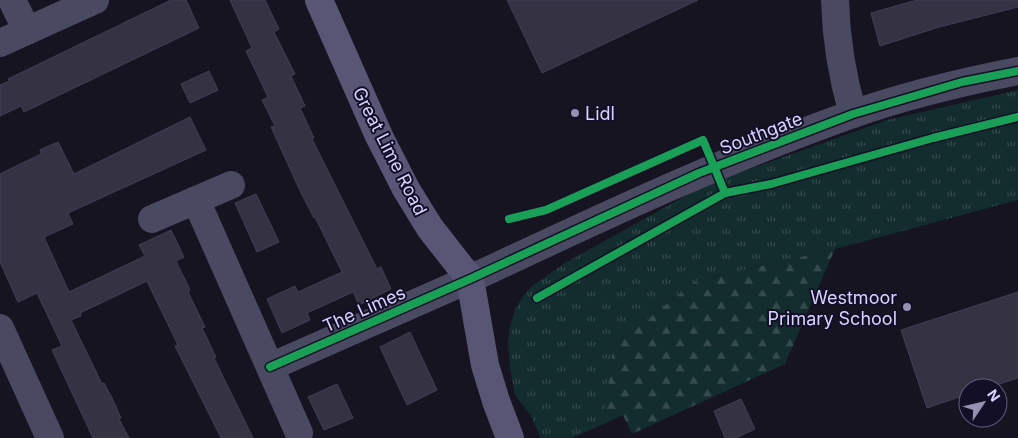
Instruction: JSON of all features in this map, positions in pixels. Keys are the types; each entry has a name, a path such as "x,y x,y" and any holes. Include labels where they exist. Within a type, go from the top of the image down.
{"main road":[{"name":"Great Lime Road","path":"319,0 379,136 406,189 430,228 470,279 485,365 510,438"}],"street":[{"path":"12,0 27,31"},
{"path":"0,43 95,0"},
{"path":"835,0 837,42 844,85 853,114"},
{"name":"Southgate","path":"470,279 699,173 853,114 962,82 1018,71"},
{"path":"152,220 231,185"},
{"path":"196,200 299,433"},
{"name":"The Limes","path":"270,367 470,279"},
{"path":"0,328 50,438"}],"green space":[{"path":"1018,90 1018,200 835,249 696,281 613,346 604,424 572,438 541,438 531,416 515,395 508,343 515,310 523,296 532,286 565,263 705,185 887,120"},
{"path":"835,249 785,364 632,434 623,415 604,424 613,346 696,281"}],"building":[{"path":"171,0 186,0 199,28 24,112 21,106 0,116 0,85 9,81 8,79"},
{"path":"230,0 265,0 279,29 274,32 295,74 291,76 305,106 300,108 314,138 312,139 377,269 381,267 391,289 359,305 353,292 307,313 310,320 282,333 267,299 295,286 298,292 342,272 302,195 271,127 275,126 262,100 268,97 246,51 252,48"},
{"path":"507,0 698,0 542,73"},
{"path":"917,0 1018,0 1018,7 939,27 880,46 871,13"},
{"path":"209,71 218,90 190,103 181,84"},
{"path":"190,117 206,150 68,213 73,224 44,237 69,292 145,256 139,245 171,230 184,257 176,261 205,327 202,328 216,357 214,358 253,438 221,438 175,346 178,345 147,281 80,313 81,316 71,320 102,384 104,383 113,400 121,418 119,419 129,438 93,438 52,350 62,346 37,293 18,302 0,262 0,174 41,154 40,150 58,142 74,174"},
{"path":"256,194 279,242 257,252 235,203"},
{"path":"1018,292 1018,378 1008,381 1008,378 958,378 958,397 927,408 901,330"},
{"path":"410,332 437,390 407,405 380,347"},
{"path":"337,384 353,418 324,430 308,397"},
{"path":"741,399 755,429 736,438 725,438 714,411"}],"cycle path":[{"path":"270,367 470,279 699,173 853,114 962,82 1018,71"},
{"path":"537,298 725,193 771,184 933,138 1018,117"},
{"path":"509,219 546,210 703,140 725,193"}],"place":[{"name":"Lidl","path":"575,113"},
{"name":"Westmoor Primary School","path":"907,307"}]}
